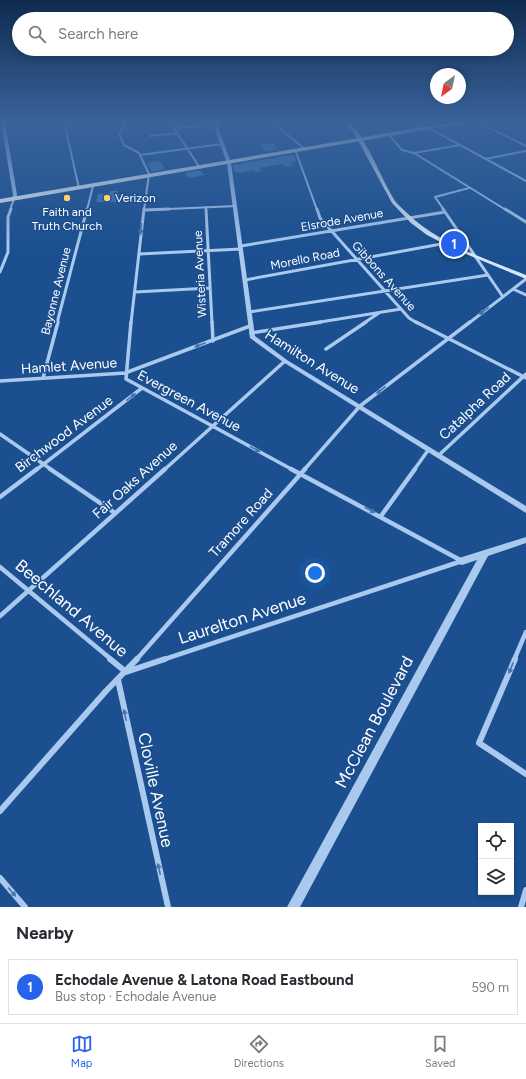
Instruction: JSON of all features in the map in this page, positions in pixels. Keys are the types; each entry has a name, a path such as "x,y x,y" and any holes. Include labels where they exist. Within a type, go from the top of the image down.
{"main road":[{"path":"0,201 221,164"},
{"path":"373,164 389,195 398,208 419,227 445,242 526,278"}],"street":[{"path":"0,272 8,252 8,217 15,195 10,164"},
{"path":"74,164 80,188"},
{"name":"Evergreen Avenue","path":"144,164 149,174 125,373 126,379 462,561"},
{"path":"198,164 200,168"},
{"name":"Hamilton Avenue","path":"229,164 236,206 250,326 254,340 526,510"},
{"name":"Gibbons Avenue","path":"300,164 319,216 414,322 525,376"},
{"path":"432,164 526,222"},
{"path":"495,164 526,181"},
{"name":"Bayonne Avenue","path":"43,378 93,186"},
{"path":"469,188 435,196 463,240 503,296"},
{"path":"144,210 236,206"},
{"name":"Wisteria Avenue","path":"206,207 213,340"},
{"name":"Elsrode Avenue","path":"139,254 241,247 445,212"},
{"name":"Morello Road","path":"245,280 445,242 463,240"},
{"path":"249,312 488,275"},
{"name":"Tramore Road","path":"0,812 126,672 360,406 526,278"},
{"path":"135,292 210,288"},
{"path":"513,289 526,295"},
{"path":"251,333 401,309"},
{"path":"326,349 380,313"},
{"name":"Hamlet Avenue","path":"0,381 125,373 250,326"},
{"name":"Fair Oaks Avenue","path":"0,616 285,360"},
{"name":"Catalpha Road","path":"438,455 525,376"},
{"name":"Birchwood Avenue","path":"0,497 142,388"},
{"path":"0,434 116,513"},
{"name":"Catalpha Road","path":"381,516 429,449"},
{"name":"Laurelton Avenue","path":"126,672 526,540"},
{"name":"McClean Boulevard","path":"293,907 485,553"},
{"name":"Beechland Avenue","path":"0,566 126,672"},
{"path":"526,632 480,743 526,774"},
{"name":"Cloville Avenue","path":"118,680 168,907"},
{"path":"0,878 25,907"},
{"path":"521,907 526,890"}],"building":[{"path":"148,164 162,164 165,169 152,172"},
{"path":"280,164 259,168 262,171 255,172 253,170 236,173 233,165"},
{"path":"282,164 291,164 293,166 286,167"},
{"path":"199,170 205,175 189,178 185,173"},
{"name":"Verizon","path":"110,191 118,191 116,202 96,202 98,194 110,193"}],"place":[{"name":"Faith and Truth Church","path":"67,198"},
{"name":"Verizon","path":"107,198"},
{"name":"Echodale Avenue & Latona Road Eastbound","path":"454,244"}]}
